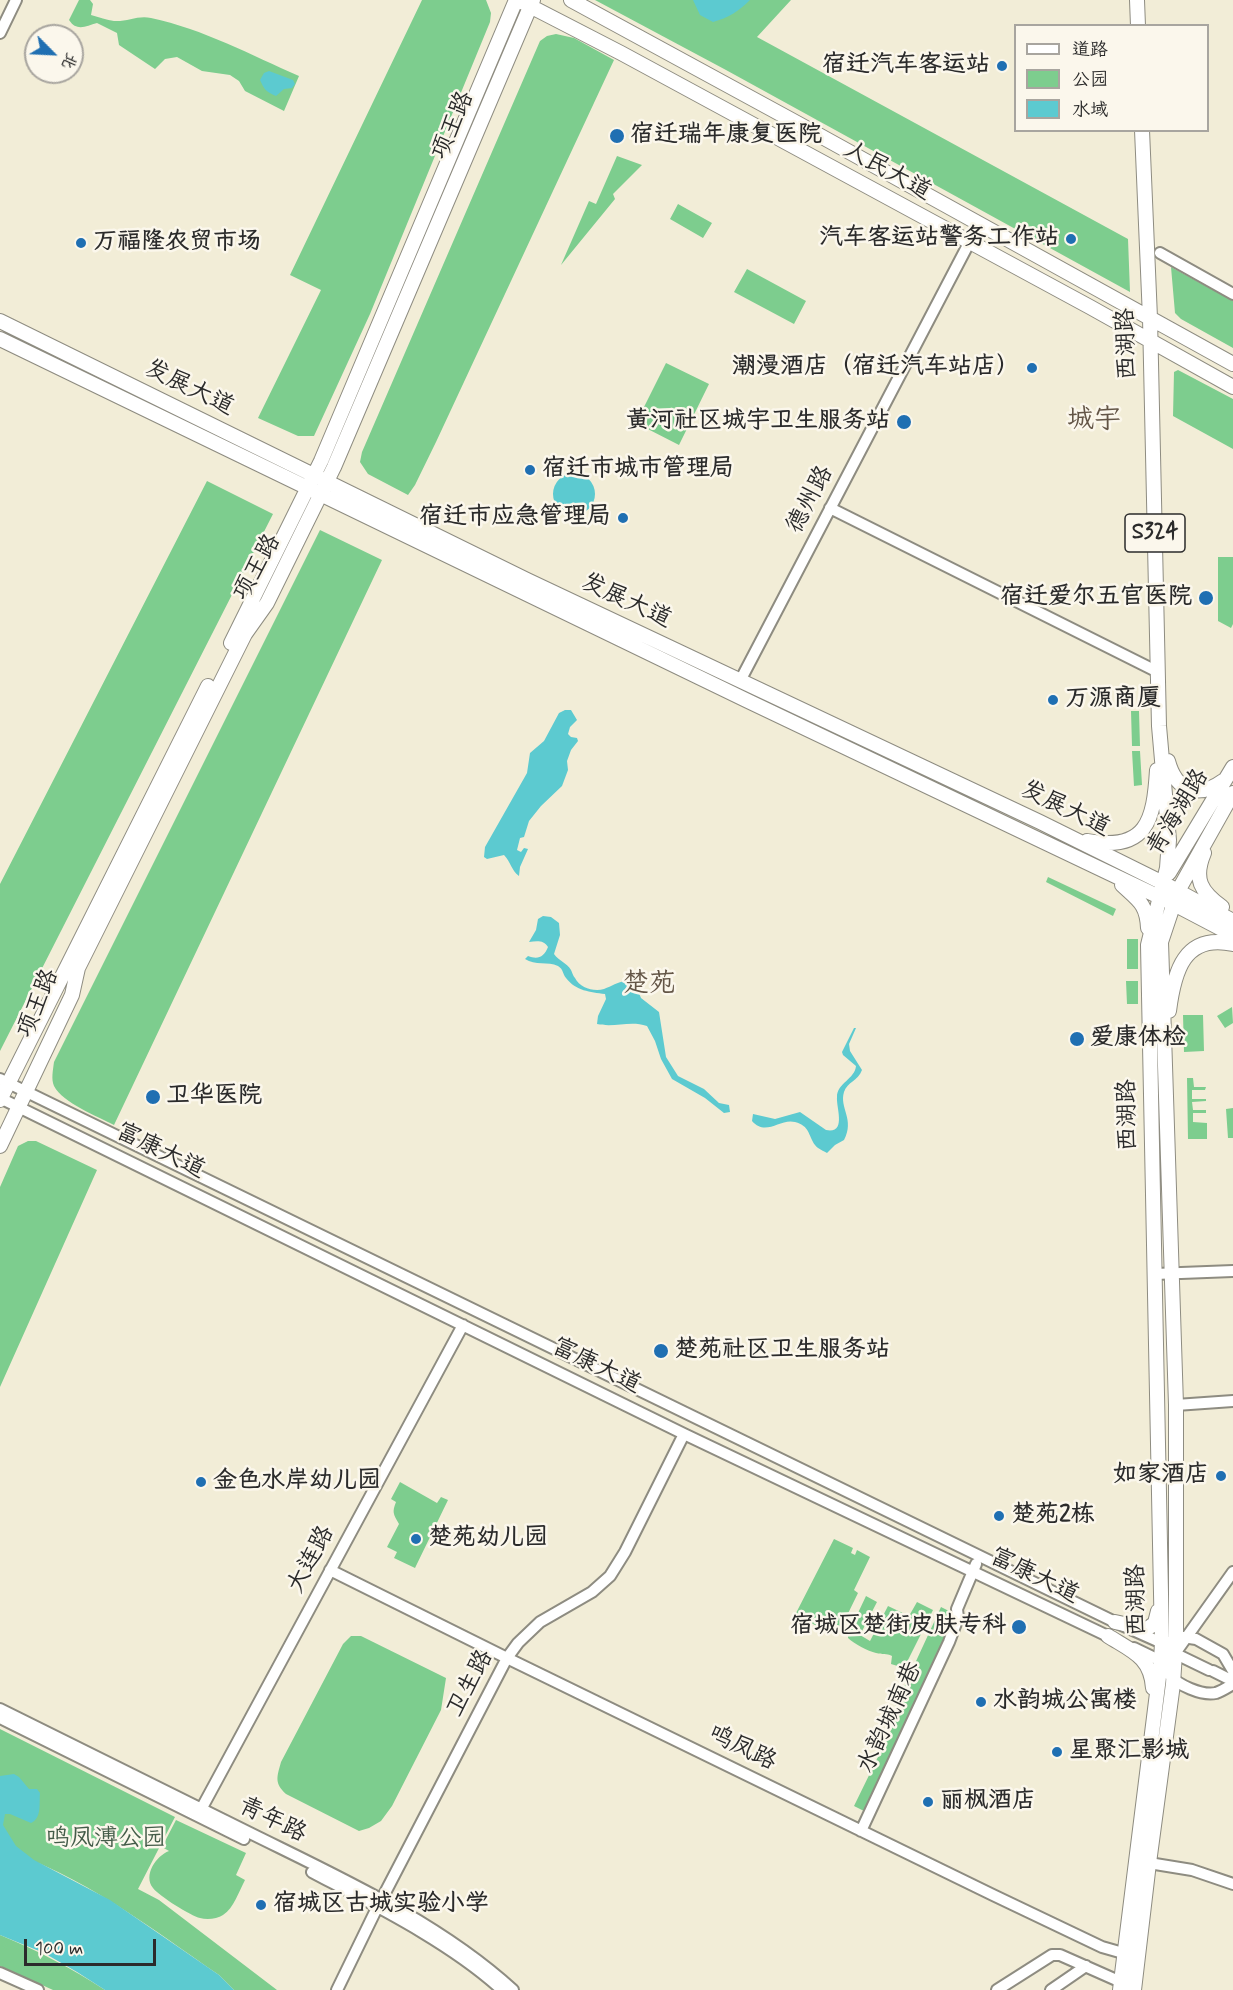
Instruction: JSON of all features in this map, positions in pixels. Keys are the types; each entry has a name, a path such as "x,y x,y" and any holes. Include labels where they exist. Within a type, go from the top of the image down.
{"main road":[{"name":"人民大道","path":"571,0 1233,364"},
{"path":"1137,0 1138,24"},
{"name":"人民大道","path":"524,2 1151,340 1233,387"},
{"name":"项王路","path":"0,1146 72,995 76,975 83,958 245,634 267,603 524,2"},
{"name":"西湖路","path":"1142,132 1151,340 1159,726 1169,840 1167,868 1163,883"},
{"path":"1090,307 1099,291"},
{"name":"发展大道","path":"0,321 318,485 748,701 1114,877 1233,921"},
{"name":"发展大道","path":"0,339 527,580 1040,822 1163,883 1170,897 1233,935"},
{"path":"1199,368 1210,351"},
{"name":"项王路","path":"0,1098 4,1081 318,485"},
{"path":"1159,726 1172,774 1179,783 1190,789 1204,792 1213,789 1225,780"},
{"path":"1040,822 1075,836 1101,843 1126,840 1139,833 1148,823 1153,811 1159,726"},
{"name":"青海湖路","path":"1163,883 1233,767"},
{"name":"青海湖路","path":"1170,897 1233,793"},
{"path":"1223,810 1201,859 1199,876 1202,888 1208,896 1233,916"},
{"path":"1114,877 1144,906 1147,914 1148,945"},
{"name":"西湖路","path":"1120,1986 1162,1643 1148,945 1170,897"},
{"name":"西湖路","path":"1134,1990 1176,1654 1182,1637 1161,942 1170,897"},
{"path":"1165,1049 1174,981 1183,959 1198,946 1210,942 1233,944"},
{"path":"1115,1622 1142,1629 1152,1627 1157,1617 1161,1576"},
{"path":"1108,1636 1141,1658 1150,1668 1154,1717"}],"street":[{"path":"0,33 16,0"},
{"name":"德州路","path":"740,681 969,243"},
{"path":"1160,253 1233,294"},
{"path":"831,508 1158,672"},
{"name":"富康大道","path":"4,1081 1162,1643"},
{"name":"富康大道","path":"0,1098 686,1435 1161,1661"},
{"path":"1155,1274 1233,1271"},
{"name":"大连路","path":"199,1813 463,1325"},
{"path":"1176,1404 1233,1401"},
{"name":"卫生路","path":"337,1990 518,1643 540,1622 592,1592 610,1576 625,1552 686,1435"},
{"name":"水韵城南巷","path":"861,1831 950,1642 958,1618 957,1609 979,1556"},
{"name":"鸣凤路","path":"330,1569 510,1660 1102,1947 1138,1956"},
{"path":"1162,1643 1182,1637 1233,1572"},
{"path":"1182,1637 1223,1653 1233,1671"},
{"path":"1176,1654 1233,1683 1216,1693 1207,1694 1174,1680 1161,1661 1168,1660 1176,1654"},
{"name":"青年路","path":"0,1709 451,1942 513,1990"},
{"name":"青年路","path":"0,1718 199,1813"},
{"path":"1149,1863 1192,1870 1233,1884"},
{"name":"卫生路","path":"343,1990 383,1905"},
{"name":"青年路","path":"383,1905 502,1990"},
{"path":"997,1990 1052,1955 1060,1955 1086,1966 1120,1986"},
{"path":"1051,1990 1086,1966"},
{"path":"0,1973 38,1990"}],"green space":[{"path":"79,0 90,0 93,4 91,15 114,21 146,17 170,23 226,43 299,76 284,111 245,91 239,81 230,75 202,71 177,57 165,59 155,69 119,45 117,33 97,23 84,26 84,24 72,24 69,20"},
{"path":"422,0 486,0 491,13 490,22 370,314 314,436 298,436 258,418 321,290 290,275"},
{"path":"595,0 791,0 757,37 1128,239 1130,292 726,70"},
{"path":"556,34 574,38 614,60 436,442 408,495 368,474 360,462 362,452 540,41"},
{"path":"617,156 642,165 613,194 615,199 561,265 589,201 596,204"},
{"path":"678,204 712,223 703,238 670,219"},
{"path":"1171,267 1233,301 1233,348 1181,319 1175,313"},
{"path":"747,269 806,301 794,324 734,292"},
{"path":"666,363 709,384 679,445 636,423"},
{"path":"1178,370 1233,399 1233,449 1173,416 1174,372"},
{"path":"207,481 273,514 0,1051 0,884"},
{"path":"320,530 382,560 114,1125 81,1108 58,1092 54,1086 52,1074 54,1062"},
{"path":"1218,557 1233,557 1233,624 1231,628 1218,621"},
{"path":"1131,711 1139,711 1140,746 1132,746"},
{"path":"1132,751 1140,751 1142,785 1134,786"},
{"path":"1048,877 1116,909 1113,916 1046,882"},
{"path":"1127,939 1138,939 1138,969 1127,969"},
{"path":"1126,981 1138,981 1138,1004 1127,1004"},
{"path":"1232,1007 1233,1023 1225,1028 1217,1016"},
{"path":"1183,1015 1203,1015 1204,1051 1184,1052"},
{"path":"1187,1078 1193,1078 1194,1087 1206,1087 1205,1090 1192,1090 1192,1099 1206,1099 1206,1101 1192,1102 1193,1110 1206,1110 1206,1113 1193,1113 1193,1122 1207,1123 1207,1139 1188,1139"},
{"path":"1233,1108 1233,1138 1228,1138 1226,1109"},
{"path":"28,1141 36,1141 97,1170 0,1387 0,1187 18,1146"},
{"path":"400,1482 437,1503 441,1497 448,1500 415,1568 394,1558 397,1552 387,1547 399,1524 394,1513 396,1502 391,1499"},
{"path":"834,1539 853,1548 851,1553 855,1555 857,1550 870,1557 854,1590 858,1593 837,1636 795,1615"},
{"path":"866,1596 877,1602 860,1635 870,1641 888,1606 909,1616 917,1602 933,1610 904,1668 891,1664 892,1656 869,1651 848,1638"},
{"path":"941,1607 955,1614 866,1812 854,1806 895,1722 893,1711"},
{"path":"351,1636 361,1636 446,1678 441,1710 392,1806 381,1821 359,1831 286,1794 277,1780 281,1762 343,1644"},
{"name":"鸣凤溥公园","path":"0,1729 175,1817 138,1889 159,1900 277,1990 234,1990 219,1975 114,1903 59,1872 0,1849"},
{"path":"176,1820 246,1853 236,1875 245,1880 233,1904 221,1916 203,1919 183,1910 162,1896 150,1883 152,1867 164,1853 169,1851 162,1847"},
{"path":"0,1935 54,1960 105,1990 53,1990 0,1966"}],"water":[{"path":"693,0 750,0 733,14 713,22 700,15"},
{"path":"269,71 293,80 295,84 276,96 273,95 266,90 260,80 264,73"},
{"path":"574,473 589,479 595,494 589,509 574,515 559,509 553,494 559,479"},
{"path":"571,710 577,720 570,727 568,734 577,738 578,741 567,761 568,770 562,786 541,806 529,821 524,837 520,838 517,850 521,852 524,848 528,849 520,867 519,876 504,855 487,859 484,857 485,847 527,773 530,753 544,741 559,713"},
{"path":"543,916 551,917 559,923 560,935 554,954 569,968 577,981 584,987 596,990 626,981 632,987 636,986 641,998 659,1012 666,1057 678,1076 704,1089 719,1103 729,1105 730,1112 724,1113 705,1098 672,1079 647,1026 597,1024 606,999 605,994 574,986 558,966 525,959 528,956 540,957 548,947 542,942 529,942 536,930 538,919"},
{"path":"856,1028 849,1044 850,1051 862,1070 844,1092 843,1103 848,1126 844,1140 827,1153 816,1146 806,1128 800,1124 789,1121 763,1127 752,1121 753,1114 775,1119 800,1112 826,1130 836,1128 839,1119 838,1092 853,1074 856,1066 842,1052"},
{"path":"14,1774 29,1789 37,1789 40,1793 40,1806 35,1821 31,1823 5,1814 3,1825 16,1846 34,1860 110,1900 219,1975 234,1990 105,1990 44,1953 0,1935 0,1776"}],"place":[{"name":"宿迁汽车客运站","path":"1002,66"},
{"name":"宿迁瑞年康复医院","path":"617,136"},
{"name":"汽车客运站警务工作站","path":"1071,239"},
{"name":"万福隆农贸市场","path":"81,243"},
{"name":"潮漫酒店（宿迁汽车站店）","path":"1032,368"},
{"name":"黄河社区城宇卫生服务站","path":"904,422"},
{"name":"宿迁市城市管理局","path":"530,470"},
{"name":"宿迁市应急管理局","path":"623,518"},
{"name":"宿迁爱尔五官医院","path":"1206,598"},
{"name":"万源商厦","path":"1053,700"},
{"name":"爱康体检","path":"1077,1039"},
{"name":"卫华医院","path":"153,1097"},
{"name":"楚苑社区卫生服务站","path":"661,1351"},
{"name":"如家酒店","path":"1221,1476"},
{"name":"金色水岸幼儿园","path":"201,1482"},
{"name":"楚苑2栋","path":"999,1516"},
{"name":"楚苑幼儿园","path":"416,1539"},
{"name":"宿城区楚街皮肤专科","path":"1019,1627"},
{"name":"水韵城公寓楼","path":"981,1702"},
{"name":"星聚汇影城","path":"1057,1752"},
{"name":"丽枫酒店","path":"928,1802"},
{"name":"宿城区古城实验小学","path":"261,1905"}],"district":[{"name":"城宇","path":"1094,421"},
{"name":"楚苑","path":"649,985"}]}
